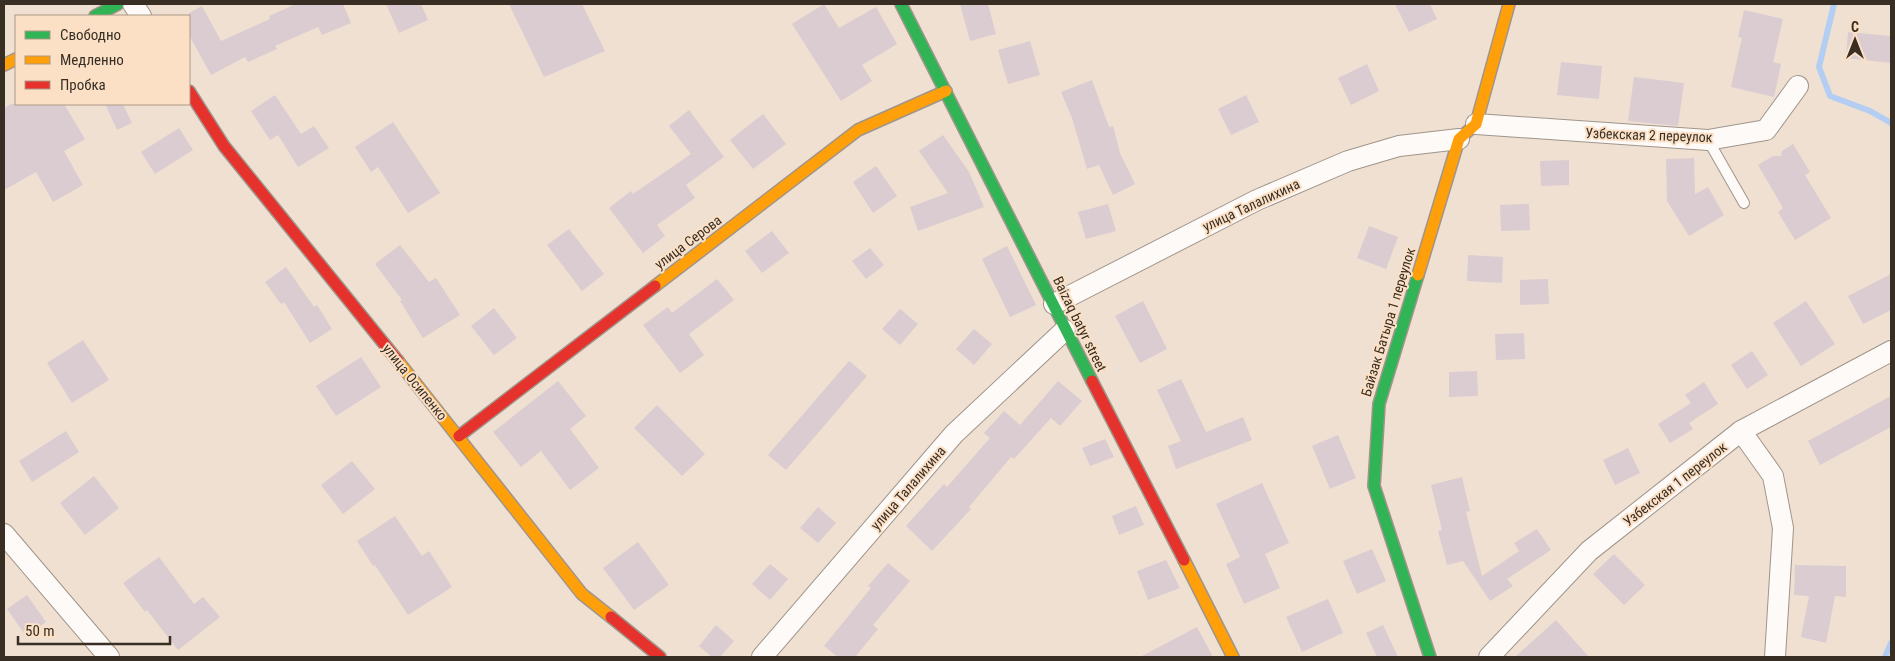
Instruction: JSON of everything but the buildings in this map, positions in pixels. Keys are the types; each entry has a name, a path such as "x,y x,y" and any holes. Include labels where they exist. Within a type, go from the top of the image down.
{"street":[{"path":"97,15 118,4"},
{"path":"134,4 140,15"},
{"name":"Baizaq batyr street","path":"901,4 1054,304 1065,330 1233,657"},
{"path":"1459,139 1476,124 1509,4"},
{"name":"Узбекская 2 переулок","path":"1476,124 1708,140 1766,130 1798,86"},
{"name":"улица Серова","path":"459,436 858,130 946,91"},
{"name":"улица Осипенко","path":"190,93 224,146 459,436 582,594 660,657"},
{"name":"улица Талалихина","path":"1054,304 1257,200 1348,161 1399,146 1459,139"},
{"name":"Байзак Батыра 1 переулок","path":"1430,657 1374,486 1379,404 1459,139"},
{"name":"улица Талалихина","path":"762,657 954,434 1065,330"},
{"name":"Узбекская 1 переулок","path":"1490,657 1589,551 1741,431 1891,351"},
{"path":"1741,431 1773,476 1783,528 1775,657"},
{"path":"4,534 109,657"}],"lane":[{"path":"1708,140 1744,204"}],"waterway":[{"path":"1834,4 1819,67 1830,96 1870,111 1891,123"},
{"path":"1885,657 1891,643"}],"traffic: fast":[{"path":"97,15 118,4"},
{"path":"901,4 1092,381"},
{"path":"1418,275 1379,404 1374,486 1430,657"}],"traffic: slow":[{"path":"1418,275 1459,139 1476,124 1509,4"},
{"path":"4,65 15,60"},
{"path":"655,286 858,130 946,91"},
{"path":"398,361 582,594 611,617"},
{"path":"1184,560 1233,657"}],"traffic: jam":[{"path":"190,93 224,146 398,361"},
{"path":"459,436 655,286"},
{"path":"1092,381 1184,560"},
{"path":"611,617 660,657"}]}
